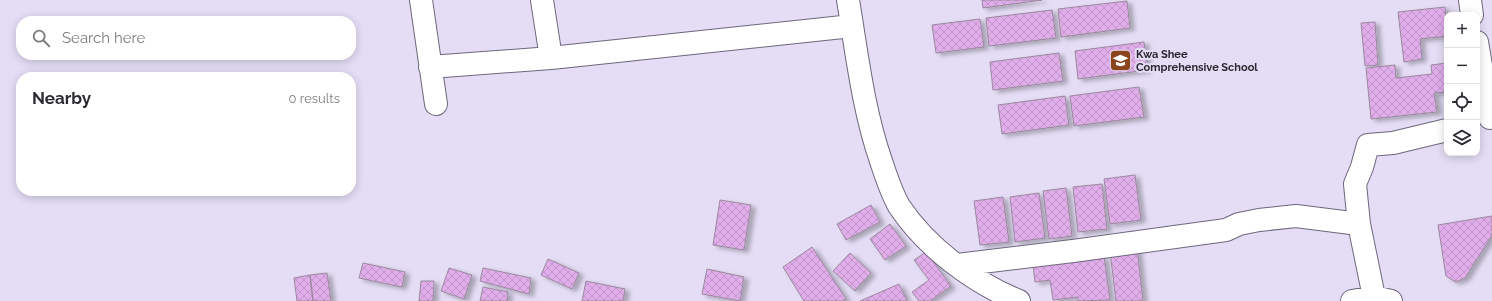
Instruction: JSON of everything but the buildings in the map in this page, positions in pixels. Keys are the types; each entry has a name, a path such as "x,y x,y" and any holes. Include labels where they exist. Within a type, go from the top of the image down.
{"street":[{"path":"421,0 436,104"},
{"path":"542,0 551,58"},
{"path":"848,0 868,117 888,183 899,206 937,249 957,265 984,285 1019,301"},
{"path":"1470,0 1472,12"},
{"path":"430,67 551,58 852,26"},
{"path":"1478,48 1486,120"},
{"path":"1352,301 1383,299 1359,224 1355,184 1362,167 1368,145 1394,143 1444,131"},
{"path":"957,265 1226,230 1246,222 1272,218 1296,216 1359,224"}],"place":[{"name":"Kwa Shee Comprehensive School","path":"1121,60"}]}
